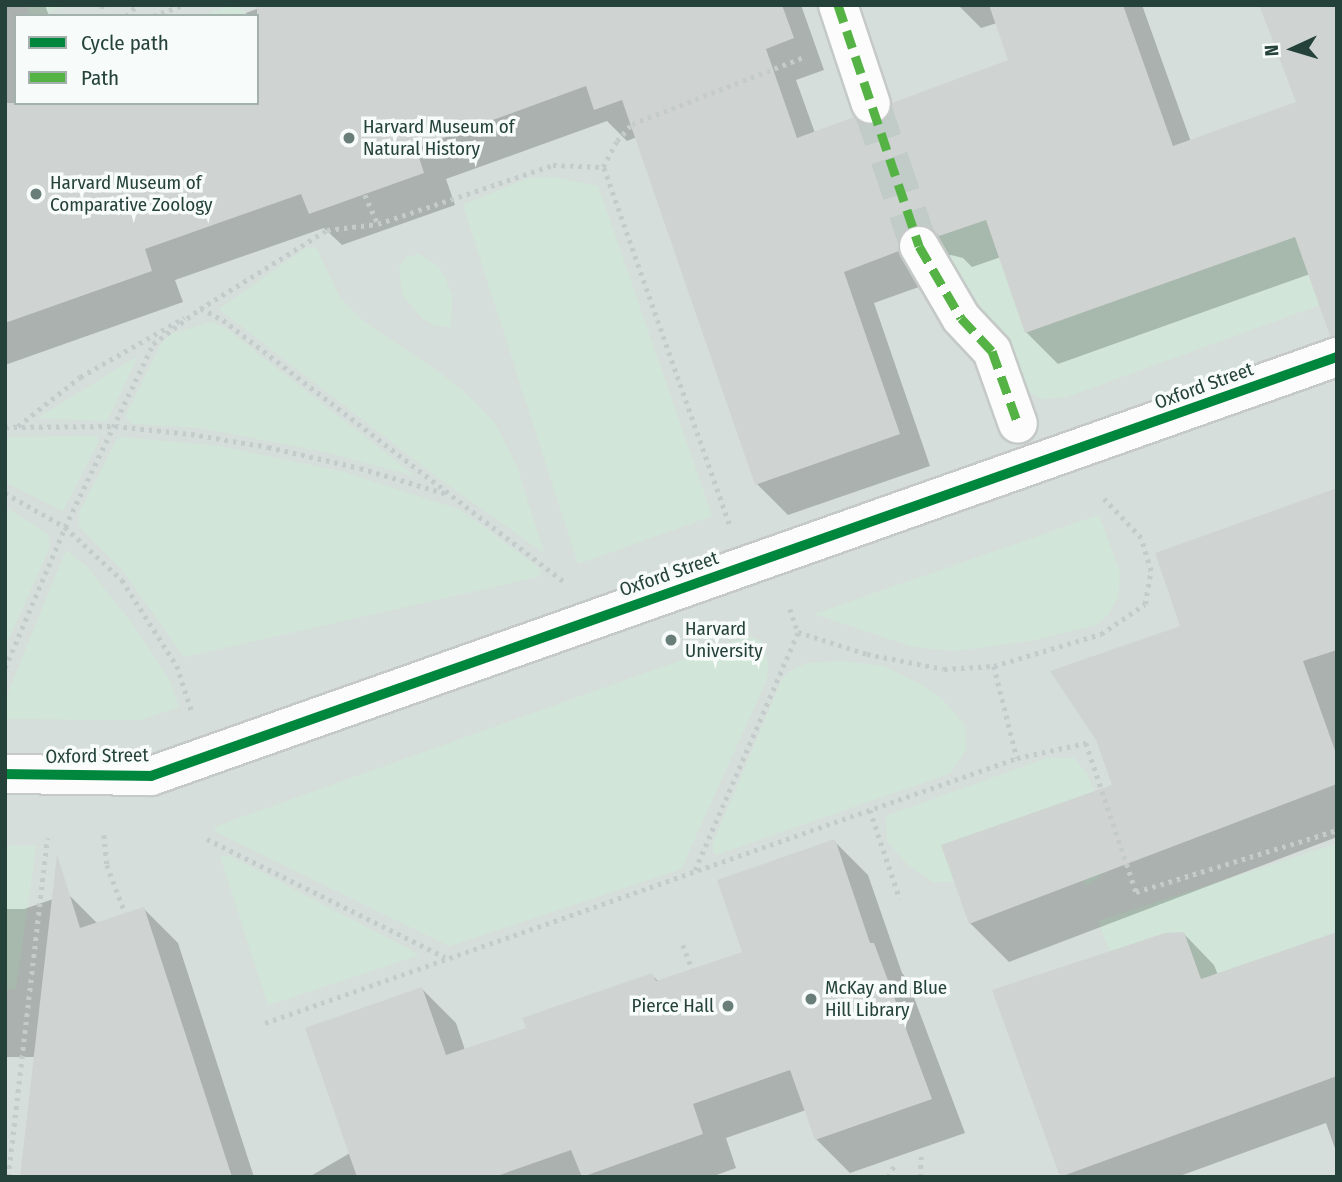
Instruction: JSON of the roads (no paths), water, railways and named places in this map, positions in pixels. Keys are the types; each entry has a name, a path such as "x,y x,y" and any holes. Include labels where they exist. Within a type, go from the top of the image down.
{"street":[{"path":"844,22 871,104"},
{"path":"919,246 961,318 992,351 1018,424"},
{"name":"Oxford Street","path":"5,775 151,776 1337,357"}],"tunnel":[{"path":"871,104 919,246"}],"place":[{"name":"Harvard Museum of Natural History","path":"349,138"},
{"name":"Harvard Museum of Comparative Zoology","path":"36,194"},
{"name":"Harvard University","path":"671,640"},
{"name":"McKay and Blue Hill Library","path":"811,999"},
{"name":"Pierce Hall","path":"728,1006"}]}
